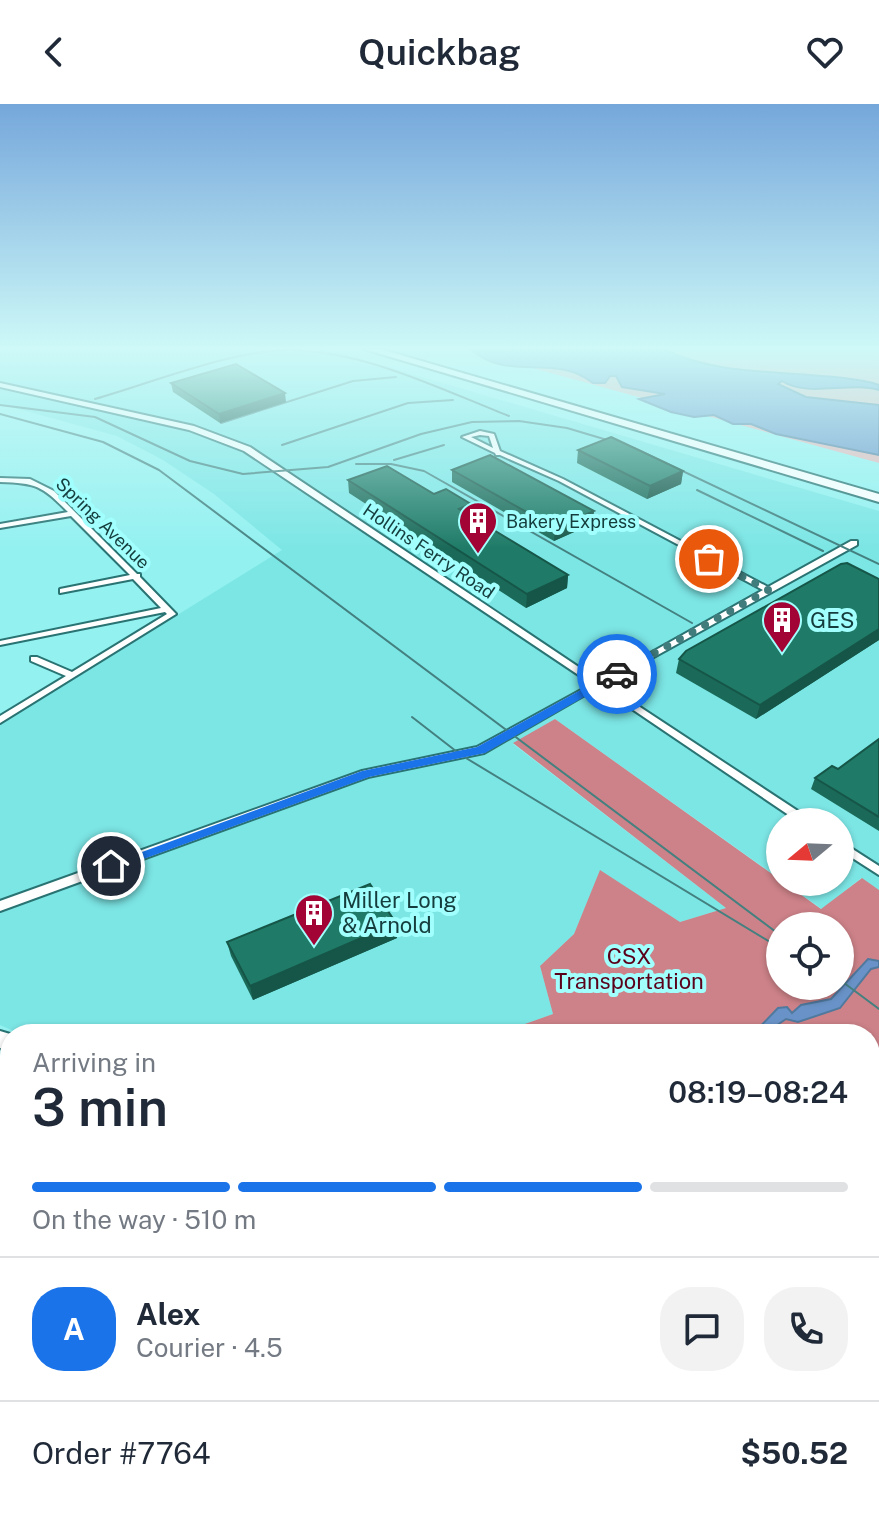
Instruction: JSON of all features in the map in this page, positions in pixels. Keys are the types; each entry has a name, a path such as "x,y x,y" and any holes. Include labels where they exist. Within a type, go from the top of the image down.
{"highway":[{"path":"595,415 879,498"},
{"path":"627,415 879,488"}],"street":[{"name":"Hollins Ferry Road","path":"134,415 191,428 247,449 785,808"},
{"path":"498,454 562,481 768,590"},
{"name":"Spring Avenue","path":"0,480 20,480 45,487 137,576 169,612"},
{"path":"0,526 74,513"},
{"path":"0,906 366,774 480,750 854,543"},
{"path":"63,591 137,576"},
{"path":"0,643 169,612"},
{"path":"0,720 169,612"},
{"path":"34,659 72,675"},
{"path":"854,854 879,871"}],"shaded area":[{"path":"41,415 552,415 879,511 879,890 861,878 854,884 854,808 766,808 766,869 555,719 513,744 726,908 680,922 600,871 574,934 540,966 553,1014 525,1024 0,1024 0,725 282,550 214,494 163,460 117,436"},
{"path":"704,415 879,415 879,463"},
{"path":"714,415 879,415 879,455 776,434 751,424 733,424"},
{"path":"804,896 838,896 822,909"},
{"path":"868,959 879,961 879,967 871,969 854,990 854,974"},
{"path":"846,1000 840,1008 798,1022 786,1019 779,1024 763,1024 778,1008 787,1007 792,1013 801,1005"}],"green space":[{"name":"CSX Transportation","path":"555,719 766,870 766,896 803,896 821,909 838,896 854,896 854,884 862,878 879,890 879,1024 525,1024 553,1014 540,966 574,934 600,870 680,922 726,908 513,743"}],"building":[{"path":"611,437 683,471 650,486 578,450"},
{"path":"490,455 594,511 555,528 452,470"},
{"name":"Bakery Express","path":"387,466 434,494 446,489 471,504 459,509 568,575 527,594 348,480"},
{"name":"GES","path":"847,563 879,579 879,629 760,705 679,659 686,651"},
{"path":"879,739 879,817 815,778 832,766 838,769"},
{"name":"Miller Long & Arnold","path":"370,884 396,923 250,986 227,942"}],"railway":[{"path":"4,415 103,442 159,470 766,925"},
{"path":"80,415 95,417 190,461 243,474 328,467 421,434 472,422 519,421 567,428 634,448 879,564"},
{"path":"221,423 246,415"},
{"path":"282,445 372,415"},
{"path":"394,460 444,445"},
{"path":"356,464 391,464 424,471 692,623"},
{"path":"697,490 823,551"},
{"path":"412,717 461,755 766,940"},
{"path":"854,990 879,1009"}],"way so far":[{"path":"617,674 768,590 709,559"}],"place":[{"name":"Bakery Express","path":"478,555"},
{"name":"GES","path":"782,654"},
{"name":"Miller Long & Arnold","path":"314,947"}],"route":[{"path":"111,866 387,767 480,750 617,674"}]}
